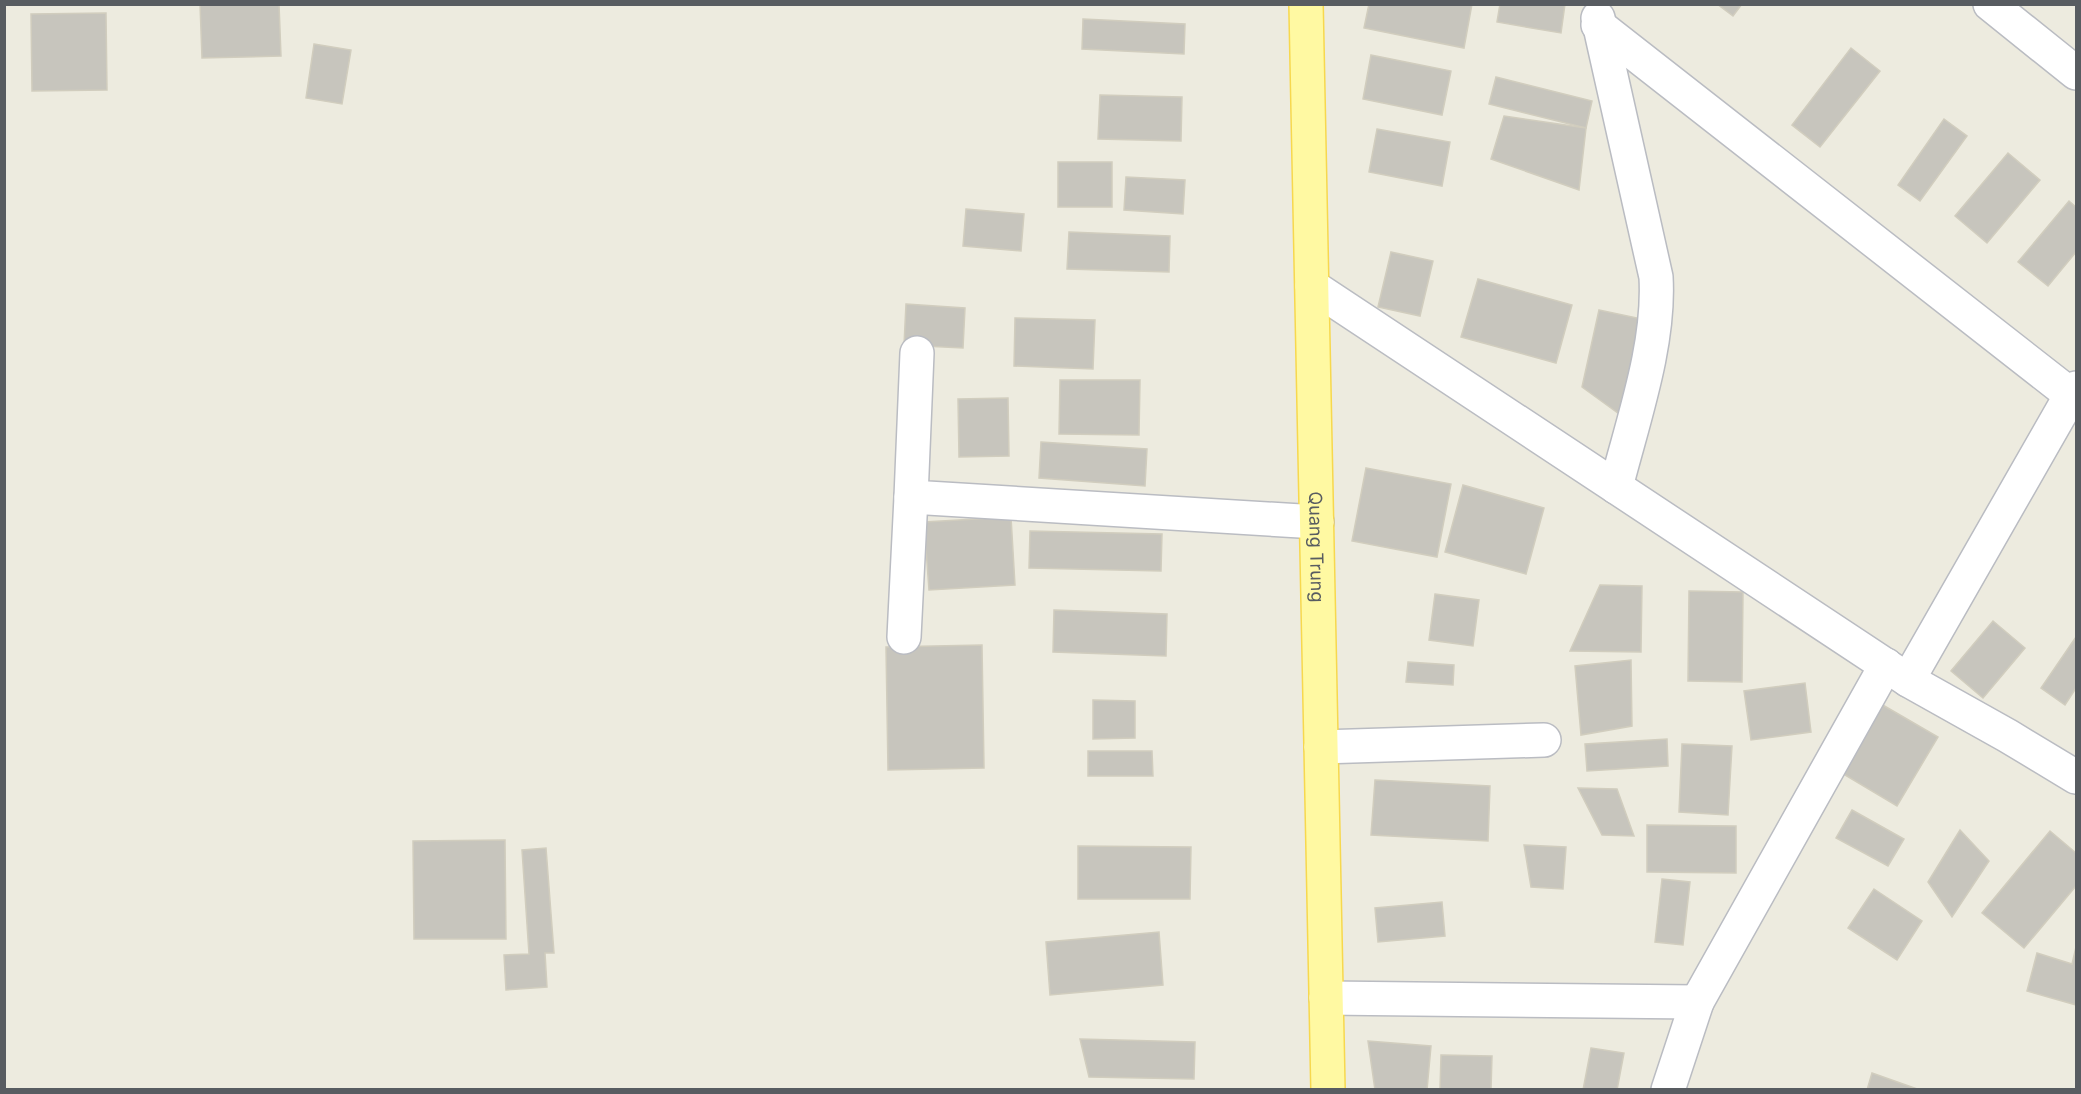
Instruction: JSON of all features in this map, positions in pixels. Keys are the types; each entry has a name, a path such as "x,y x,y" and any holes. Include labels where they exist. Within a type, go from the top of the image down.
{"main road":[{"name":"Quang Trung","path":"1306,4 1328,1089"}],"street":[{"path":"1990,4 2076,73"},
{"path":"1598,15 1656,277 1657,302 1650,351 1616,487"},
{"path":"1598,15 1977,323 2074,391 1897,672 1697,1002 1668,1089"},
{"path":"1312,286 1897,672 2076,777"},
{"path":"904,637 917,353"},
{"path":"911,497 1317,522"},
{"path":"1321,747 1544,740"},
{"path":"1326,998 1697,1002"}],"building":[{"path":"200,4 279,4 281,56 202,58"},
{"path":"1369,4 1472,4 1464,48 1364,28"},
{"path":"1500,4 1565,4 1561,33 1497,22"},
{"path":"1717,4 1742,4 1733,16"},
{"path":"106,13 107,90 32,91 31,14"},
{"path":"1083,19 1185,24 1184,54 1082,49"},
{"path":"314,44 351,50 342,104 306,98"},
{"path":"1851,48 1880,71 1820,147 1792,125"},
{"path":"1371,55 1451,71 1442,115 1363,99"},
{"path":"1496,77 1592,101 1586,128 1489,104"},
{"path":"1100,95 1182,97 1181,141 1098,139"},
{"path":"1504,116 1586,128 1579,190 1491,159"},
{"path":"1944,119 1967,136 1920,201 1898,185"},
{"path":"1377,129 1450,142 1442,186 1369,172"},
{"path":"2008,153 2040,180 1987,243 1955,216"},
{"path":"1058,162 1112,162 1112,207 1058,207"},
{"path":"1126,177 1185,180 1183,214 1124,210"},
{"path":"2069,201 2076,207 2076,252 2048,286 2018,262"},
{"path":"966,209 1024,214 1021,251 963,246"},
{"path":"1069,232 1170,236 1169,272 1067,269"},
{"path":"1391,252 1433,261 1420,316 1378,307"},
{"path":"1478,279 1572,305 1556,363 1461,337"},
{"path":"906,304 965,308 963,348 904,345"},
{"path":"1599,310 1642,319 1622,416 1582,387"},
{"path":"1015,318 1095,320 1093,369 1014,366"},
{"path":"1060,380 1140,380 1139,435 1059,434"},
{"path":"1008,398 1009,456 959,457 958,399"},
{"path":"1041,442 1147,449 1145,486 1039,478"},
{"path":"1366,468 1451,484 1437,557 1352,541"},
{"path":"1463,485 1544,508 1526,574 1445,552"},
{"path":"1011,517 1015,585 929,590 924,522"},
{"path":"1030,531 1162,534 1161,571 1029,568"},
{"path":"1600,585 1642,586 1641,652 1570,651"},
{"path":"1689,591 1743,592 1742,682 1688,681"},
{"path":"1435,594 1479,600 1473,646 1429,640"},
{"path":"1054,610 1167,614 1166,656 1053,652"},
{"path":"1993,621 2025,648 1983,698 1951,671"},
{"path":"2076,637 2076,688 2065,705 2041,688"},
{"path":"982,645 984,768 888,770 886,647"},
{"path":"1631,660 1632,726 1581,735 1575,666"},
{"path":"1408,662 1454,665 1453,685 1406,682"},
{"path":"1805,683 1811,732 1751,740 1744,691"},
{"path":"1093,700 1135,701 1135,738 1093,739"},
{"path":"1881,704 1938,737 1897,806 1840,772"},
{"path":"1667,739 1668,766 1587,771 1585,744"},
{"path":"1682,744 1732,746 1728,815 1679,812"},
{"path":"1088,751 1152,751 1153,776 1088,776"},
{"path":"1375,780 1490,786 1488,841 1371,835"},
{"path":"1578,788 1617,789 1634,836 1602,835"},
{"path":"1852,810 1904,839 1888,866 1836,838"},
{"path":"1647,825 1736,826 1736,873 1647,872"},
{"path":"1960,830 1989,861 1952,917 1928,882"},
{"path":"2050,831 2076,853 2076,886 2024,948 1982,913"},
{"path":"505,840 506,939 414,939 413,841"},
{"path":"1524,845 1566,847 1563,889 1531,887"},
{"path":"1078,846 1191,847 1190,899 1078,899"},
{"path":"546,848 554,953 545,953 547,987 506,990 504,955 529,954 522,850"},
{"path":"1662,879 1690,882 1683,945 1655,942"},
{"path":"1874,889 1922,921 1897,960 1848,928"},
{"path":"1442,902 1445,936 1378,942 1375,908"},
{"path":"1159,932 1163,985 1050,995 1046,942"},
{"path":"2076,947 2076,1005 2027,991 2037,953 2072,964"},
{"path":"1080,1039 1195,1042 1194,1079 1089,1077"},
{"path":"1368,1041 1431,1046 1427,1090 1375,1090"},
{"path":"1591,1048 1624,1053 1617,1090 1583,1090"},
{"path":"1441,1055 1492,1056 1491,1090 1440,1090"},
{"path":"1872,1073 1920,1090 1867,1090"}]}
